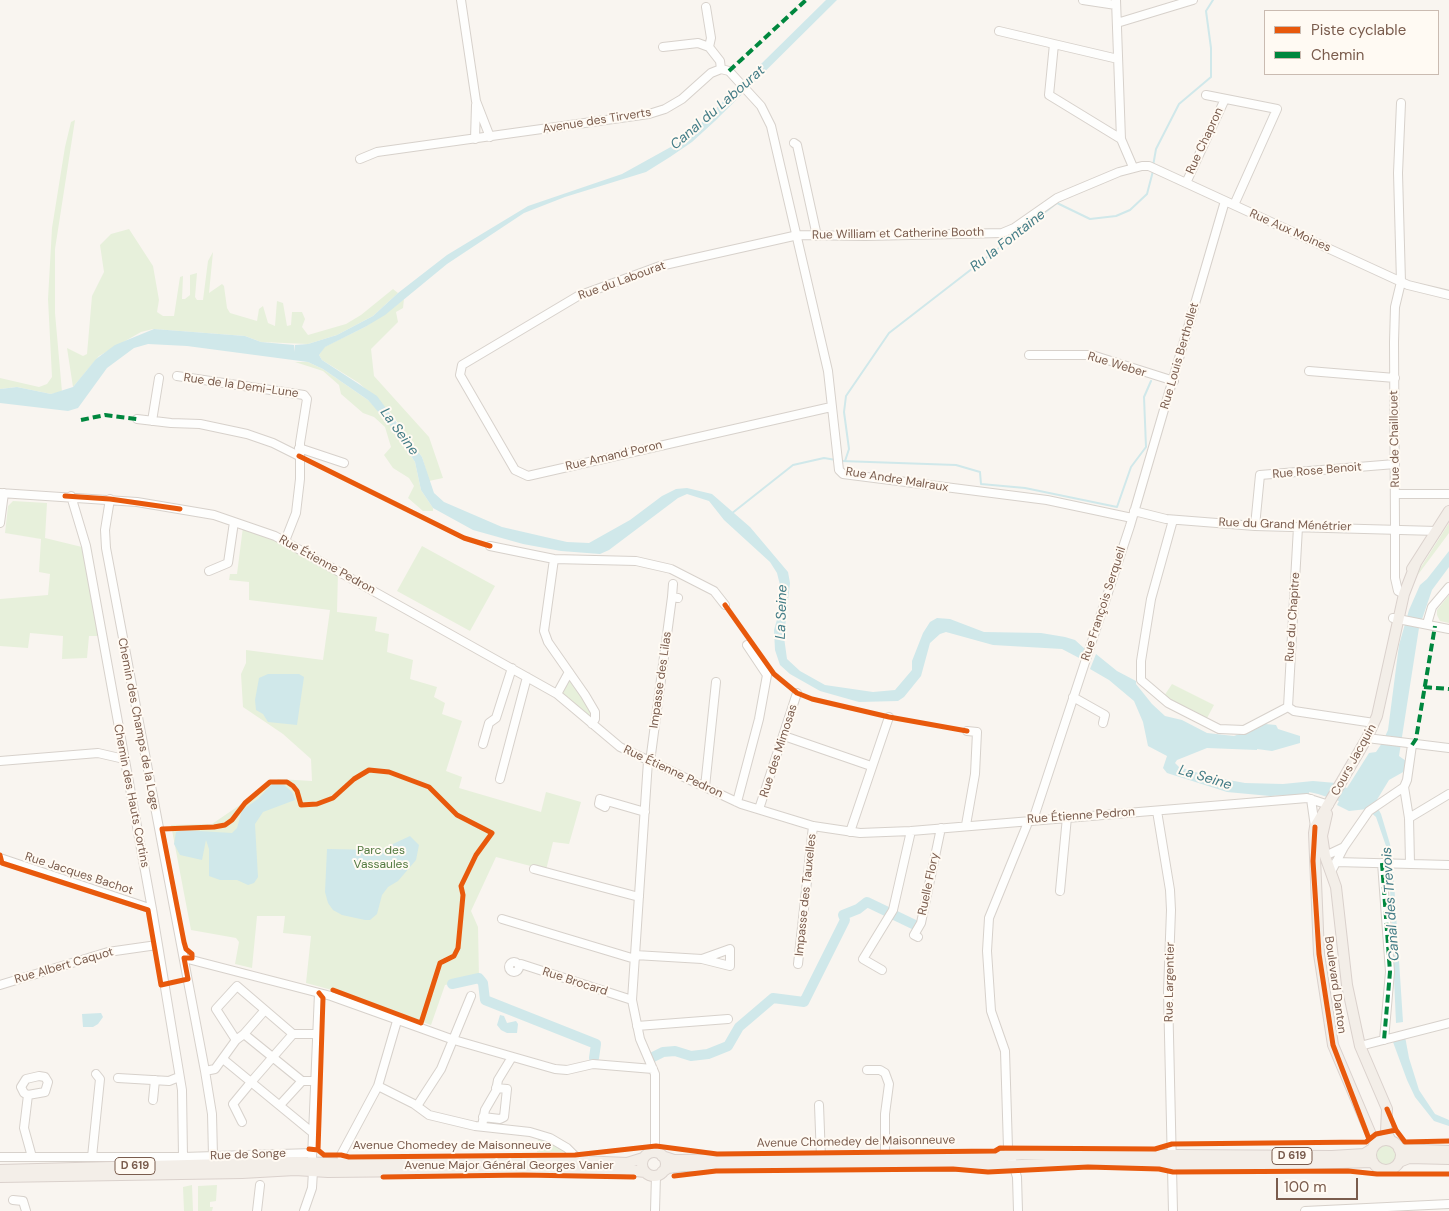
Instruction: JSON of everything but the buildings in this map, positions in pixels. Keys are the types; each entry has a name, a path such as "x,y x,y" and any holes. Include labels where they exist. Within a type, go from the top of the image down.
{"main road":[{"name":"Cours Jacquin","path":"1330,802 1374,723 1401,593 1416,563 1449,511"},
{"name":"Boulevard Danton","path":"1330,802 1315,827 1313,862 1319,954 1333,1045 1373,1147"},
{"name":"Boulevard Danton","path":"1330,802 1322,836 1325,856 1336,887 1347,984 1360,1046 1387,1109 1386,1132 1391,1141"},
{"path":"1313,862 1325,856"},
{"path":"1449,1151 1400,1149 1391,1141 1382,1140 1373,1147 1373,1162 1379,1168 1388,1169 1409,1158 1449,1159"},
{"name":"Avenue Chomedey de Maisonneuve","path":"659,1154 674,1160 885,1158 1173,1164 1220,1157 1364,1154 1373,1147"},
{"path":"1399,1162 1400,1149"},
{"path":"648,1154 659,1154 665,1162 659,1174 645,1172 642,1166 643,1158 648,1154"},
{"name":"Avenue Chomedey de Maisonneuve","path":"0,1170 313,1162 580,1161 628,1163 643,1158"},
{"name":"D 619","path":"659,1174 668,1168 684,1166 1011,1160"},
{"name":"Avenue Major Général Georges Vanier","path":"0,1177 313,1162 618,1169 645,1172"},
{"name":"D 619","path":"1173,1164 1373,1162"}],"street":[{"path":"461,0 476,101 475,139"},
{"path":"1083,0 1116,3 1121,138 1133,167"},
{"path":"1117,23 1193,0"},
{"path":"706,7 711,38 709,41 710,48 720,61 721,69 729,71 741,83 761,106 771,126 798,235"},
{"path":"999,30 1118,58"},
{"path":"663,47 698,44 710,48"},
{"path":"1054,44 1049,95 1121,138"},
{"name":"Avenue des Tirverts","path":"360,159 377,152 649,114 665,109 682,99 711,73 721,69"},
{"path":"1206,95 1278,110 1234,205"},
{"name":"Rue Chapron","path":"1186,183 1225,98"},
{"path":"476,101 490,137"},
{"name":"Rue de Chaillouet","path":"1401,103 1398,173 1402,282 1395,307 1394,378 1395,578 1401,593"},
{"path":"794,143 797,145 817,236"},
{"name":"Rue William et Catherine Booth","path":"798,235 1002,233 1014,228 1057,198 1133,167"},
{"name":"Rue Aux Moines","path":"1133,167 1152,168 1402,282 1432,292 1449,295"},
{"name":"Rue Louis Berthollet","path":"1133,514 1186,346 1225,201"},
{"name":"Rue du Labourat","path":"462,364 578,296 660,266 798,235"},
{"name":"Rue Andre Malraux","path":"798,235 828,371 836,463 844,474 1047,500 1133,514"},
{"name":"Rue Weber","path":"1029,356 1092,355 1174,381"},
{"name":"Rue Amand Poron","path":"462,364 460,375 515,470 528,476 831,406"},
{"path":"1308,370 1394,378"},
{"name":"Rue de la Demi-Lune","path":"177,376 304,395 308,399 299,452 300,480 296,513 285,541"},
{"path":"152,421 159,378"},
{"path":"137,419 200,424 247,434 299,452 344,463"},
{"name":"Rue Rose Benoit","path":"1255,526 1260,475 1395,464"},
{"path":"0,523 2,493"},
{"name":"Rue Étienne Pedron","path":"2,493 110,499 189,510 234,522 285,541 557,694 620,748 738,802 813,826 850,832 912,831 1067,817 1311,800 1330,802"},
{"path":"1396,494 1449,494"},
{"name":"Chemin des Hauts Cortins","path":"71,496 86,546 152,909 182,1090 183,1157"},
{"name":"Chemin des Champs de la Loge","path":"110,499 105,530 106,548 205,1071 212,1114 212,1156"},
{"name":"Rue du Grand Ménétrier","path":"1133,514 1173,520 1255,526 1395,528 1437,531"},
{"name":"Rue François Serqueil","path":"1018,1211 1017,1177 1011,1160 1005,1051 991,1009 987,951 989,918 1031,820 1133,514"},
{"path":"1173,520 1151,599 1141,661 1140,680 1168,703 1219,729 1244,730 1288,707 1294,711 1374,723"},
{"path":"209,571 228,564 234,522"},
{"name":"Rue du Chapitre","path":"1288,707 1298,527"},
{"path":"490,546 554,558 636,561 671,569 714,591 725,605"},
{"path":"554,558 544,631 548,642 595,712 592,724"},
{"name":"Impasse des Lilas","path":"649,762 675,598 673,584"},
{"path":"1426,624 1432,607 1449,587"},
{"path":"1397,618 1449,629"},
{"path":"738,802 759,719 767,675 747,645"},
{"path":"482,744 489,723 496,718 512,668"},
{"path":"557,694 569,672"},
{"path":"500,779 527,677"},
{"path":"704,787 716,682"},
{"name":"Rue des Mimosas","path":"759,809 797,693"},
{"path":"1073,697 1105,715 1103,723"},
{"path":"850,832 889,717"},
{"path":"966,825 975,774 977,732 967,731"},
{"path":"784,736 871,766"},
{"path":"1367,738 1379,741 1449,748"},
{"path":"1410,863 1409,818 1404,787 1407,780 1412,745"},
{"path":"0,761 98,753 124,759"},
{"path":"649,762 632,1000 637,1026 655,1074 659,1154"},
{"path":"1331,872 1344,847 1369,812 1404,787"},
{"path":"1409,818 1449,794"},
{"path":"1311,800 1315,827"},
{"path":"607,801 645,812"},
{"name":"Rue Largentier","path":"1156,811 1170,897 1168,992 1173,1211"},
{"path":"1060,891 1067,817"},
{"name":"Impasse des Tauxelles","path":"798,964 813,826"},
{"name":"Ruelle Flory","path":"918,937 914,935 921,923 941,828"},
{"path":"882,970 863,959 891,912 912,831"},
{"path":"1325,856 1344,847"},
{"name":"Rue Jacques Bachot","path":"0,858 152,909"},
{"path":"1336,862 1449,865"},
{"path":"1384,1040 1390,972 1388,863"},
{"path":"534,868 639,897"},
{"path":"502,919 635,957 702,958"},
{"name":"Rue Albert Caquot","path":"0,985 108,952 157,944"},
{"path":"184,958 319,993 454,1040 512,1057 567,1070 593,1064 653,1069"},
{"name":"Rue Brocard","path":"519,966 521,964 632,1000"},
{"path":"236,1040 216,1010 236,986 293,1034 317,1034"},
{"path":"304,1211 312,1190 319,993"},
{"path":"417,1106 442,1069 471,996"},
{"path":"205,1071 215,1069 236,1040 244,1034 265,1010"},
{"path":"637,1026 728,1019"},
{"path":"343,1162 341,1155 378,1086 397,1021"},
{"path":"1360,1046 1405,1036 1419,1029 1449,1023"},
{"path":"244,1034 302,1081 315,1081"},
{"path":"242,1122 233,1104 293,1034"},
{"path":"482,1126 498,1080 512,1057"},
{"path":"223,1059 313,1133"},
{"path":"867,1070 880,1070 885,1073 889,1084 884,1114 885,1158"},
{"path":"92,1157 100,1079 96,1074"},
{"path":"118,1078 169,1081 179,1077"},
{"path":"153,1100 154,1080"},
{"path":"280,1105 302,1081"},
{"path":"378,1086 417,1106 429,1115 482,1126 530,1132 550,1138 567,1148 580,1161"},
{"path":"484,1116 500,1119 504,1117 508,1089 496,1088"},
{"path":"28,1095 24,1128 32,1157"},
{"path":"819,1105 821,1158"},
{"name":"Rue de Songe","path":"183,1157 212,1156 313,1162"},
{"path":"0,1157 183,1157"},
{"path":"655,1211 659,1174"},
{"path":"258,1211 260,1185"},
{"path":"13,1200 23,1201 26,1211"},
{"path":"1305,1211 1449,1204"}],"green space":[{"path":"75,120 55,249 55,313 62,392 51,394 17,387 0,389 0,378 39,387 47,384 52,377 48,299 52,228 65,147 71,122"},
{"path":"129,229 153,266 159,300 157,312 163,316 174,316 180,277 183,276 182,299 185,299 190,295 190,275 197,273 195,297 197,300 203,300 208,261 213,252 209,293 222,284 224,286 227,308 230,313 257,321 259,309 263,306 268,323 275,326 277,301 283,303 287,326 291,325 292,312 302,312 305,319 302,327 308,335 346,324 361,315 393,289 398,293 373,316 337,335 308,344 261,342 245,336 153,329 141,332 99,356 73,387 67,348 83,356 87,354 92,296 104,272 100,245 111,234"},
{"path":"404,299 403,308 396,312 398,322 371,349 374,376 429,437 443,478 429,481 422,457 391,413 359,383 322,360 319,355 324,347 365,327"},
{"path":"295,362 308,362 323,369 368,400 376,408 394,430 415,462 421,490 433,511 423,511 408,498 414,486 409,478 393,468 384,455 391,447 385,427 374,417 363,413 341,394 339,385 323,371"},
{"path":"13,501 47,503 45,538 82,547 98,636 89,636 87,658 62,659 63,636 30,633 28,648 0,646 0,599 48,595 50,574 39,572 41,539 5,533 8,506"},
{"path":"1449,523 1449,533 1417,576 1421,567"},
{"name":"Parc des Vassaules","path":"243,527 291,545 338,572 337,612 377,617 375,631 389,634 387,652 413,660 410,679 437,687 434,697 445,703 442,714 462,721 446,771 462,777 459,788 541,812 546,792 581,802 569,844 553,842 546,870 496,857 471,911 478,927 479,978 445,985 431,1025 343,993 306,983 311,936 283,933 285,916 257,916 252,968 235,964 239,942 236,938 191,930 171,825 212,824 278,779 312,781 311,759 283,734 243,707 241,674 246,663 246,650 323,660 330,610 249,600 249,582 229,580 230,574 237,574"},
{"path":"422,546 495,586 470,631 397,591"},
{"path":"1449,595 1449,623 1440,621 1437,610"},
{"path":"569,679 594,713 593,720 564,696 562,690"},
{"path":"1172,684 1214,705 1206,720 1164,696"},
{"path":"538,1137 552,1141 565,1150 565,1152 537,1152"},
{"path":"1382,1144 1390,1144 1397,1151 1397,1159 1390,1166 1382,1166 1375,1159 1375,1151"},
{"path":"192,1185 193,1211 184,1211 183,1187"},
{"path":"217,1185 216,1201 210,1202 210,1207 213,1207 212,1211 198,1211 198,1186"}],"water":[{"path":"826,0 837,0 692,142 646,172 565,197 524,213 447,264 385,315 325,347 319,355 322,360 377,396 422,457 434,493 444,502 502,527 567,542 589,543 630,520 662,496 676,489 687,488 712,494 750,527 788,572 790,583 784,637 787,659 800,671 825,685 873,692 895,690 912,670 912,661 923,633 930,622 937,618 950,619 984,632 1041,633 1065,637 1075,640 1085,649 1081,659 1062,649 993,645 946,632 940,634 930,643 921,676 904,697 898,701 859,702 820,691 790,674 780,665 775,650 774,630 780,609 781,589 777,573 770,562 724,520 709,501 687,494 678,498 609,550 600,554 561,551 523,544 473,530 433,508 421,490 415,462 394,430 368,400 323,369 308,362 187,346 148,344 134,348 107,368 78,408 68,411 0,403 0,389 17,387 51,394 73,387 96,359 115,345 154,329 245,336 261,342 294,345 295,352 295,345 308,344 337,335 373,316 398,293 447,255 528,206 622,174 678,143 696,128"},
{"path":"1449,551 1449,567 1432,590 1419,628 1399,756 1406,761 1405,771 1389,780 1375,803 1381,814 1390,844 1393,867 1403,1022 1396,1023 1389,866 1386,846 1376,817 1367,809 1349,811 1337,805 1339,801 1309,792 1309,794 1270,796 1227,792 1167,773 1163,768 1167,756 1148,746 1143,722 1134,701 1109,680 1090,669 1096,654 1117,671 1136,681 1136,684 1152,704 1165,716 1182,720 1207,733 1234,736 1265,724 1276,725 1278,729 1300,736 1300,743 1272,751 1207,748 1177,760 1175,763 1179,767 1212,777 1245,783 1283,784 1313,781 1336,783 1347,788 1369,753 1376,752 1388,730 1399,645 1409,610 1420,585"},
{"path":"268,674 299,674 304,677 297,725 268,722 263,714 256,710 255,700 259,678"},
{"path":"272,784 284,785 292,792 295,800 263,812 255,824 258,877 254,883 248,885 237,880 220,880 209,876 209,849 206,840 202,860 180,855 174,844 176,832 183,830 232,833 237,828 242,810 258,799"},
{"path":"410,836 419,845 416,860 398,881 388,887 382,895 377,914 370,920 365,920 342,915 333,910 328,903 325,892 327,849 380,850"},
{"path":"101,1013 103,1017 98,1024 93,1027 83,1027 82,1014"},
{"path":"500,1015 504,1016 507,1023 516,1021 518,1024 517,1033 507,1033 501,1030 497,1025"},
{"path":"1404,1031 1409,1058 1419,1090 1435,1114 1449,1120 1449,1126 1434,1121 1415,1097 1393,1042 1396,1040 1396,1032"}],"waterway":[{"name":"Ru la Fontaine","path":"1153,166 1156,149 1179,104 1211,77 1211,48 1206,11 1213,0"},
{"name":"Ru la Fontaine","path":"845,461 849,449 844,412 846,396 889,333 1057,203 1090,219 1116,216 1130,210 1147,194 1153,171"},
{"path":"841,461 956,465 980,472 981,484 1025,488 1117,507 1131,467 1146,447 1144,397 1151,381"},
{"path":"731,514 793,465 824,458 836,460"},
{"path":"651,1058 663,1052 675,1051 691,1056 708,1054 728,1046 739,1027 773,998 804,1002 845,920 843,915 858,909 867,902 915,925"},
{"path":"452,984 479,978 483,983 485,1000 596,1044 594,1058"}],"marked path":[{"path":"729,71 806,0"},
{"path":"81,420 105,415 137,419"},
{"path":"1412,745 1416,739 1435,626"},
{"path":"1424,687 1449,689"},
{"path":"1382,863 1390,972 1384,1040"}],"cycle path":[{"path":"299,456 464,538 490,546"},
{"path":"65,496 110,499 180,509"},
{"path":"725,605 774,674 797,693 812,699 889,717 967,731"},
{"path":"0,855 2,863 148,910 161,985 188,979 184,958 192,958 192,954 186,949 184,942 162,829 225,825 232,820 245,803 270,782 287,782 293,786 297,791 301,805 317,804 333,798 354,779 369,770 389,772 429,787 457,815 492,833 476,855 461,886 463,895 458,948 454,956 440,963 421,1023 333,990"},
{"path":"1315,827 1313,861 1319,954 1333,1045 1369,1139"},
{"path":"318,1150 323,998 319,993"},
{"path":"1387,1109 1396,1130 1405,1142 1449,1141"},
{"path":"309,1149 318,1150 324,1155 349,1157 575,1155 656,1146 717,1154 995,1151 1000,1148 1155,1149 1172,1144 1366,1142 1376,1134 1396,1130"},
{"path":"674,1176 716,1171 953,1169 988,1172 1088,1167 1159,1169 1173,1172 1348,1171 1377,1174 1449,1174"},
{"path":"383,1177 523,1175 634,1177"}],"water label":[{"name":"Canal du Labourat","path":"718,108"},
{"name":"La Seine","path":"399,432"},
{"name":"La Seine","path":"782,612"},
{"name":"La Seine","path":"1205,778"},
{"name":"Canal des Trevois","path":"1391,904"}]}
